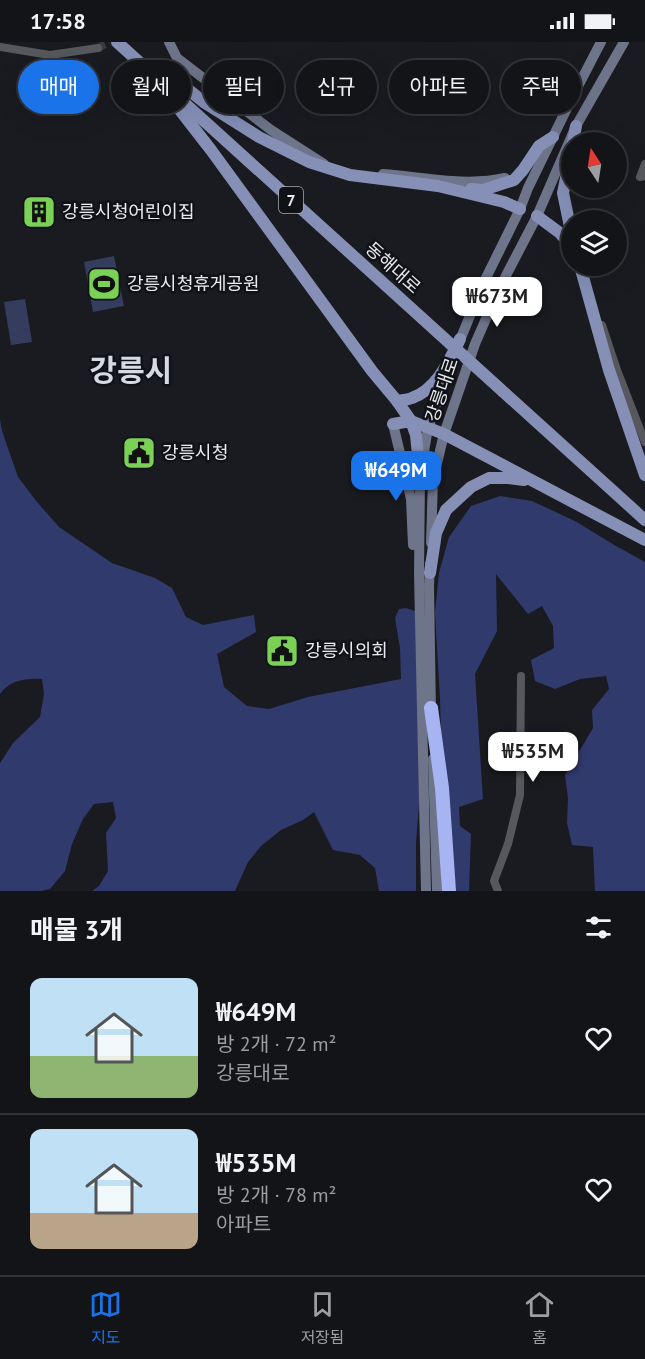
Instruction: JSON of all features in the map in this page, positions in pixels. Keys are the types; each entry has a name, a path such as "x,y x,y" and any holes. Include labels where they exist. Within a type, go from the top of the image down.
{"highway":[{"path":"431,708 442,788 449,891"}],"main road":[{"name":"동해대로","path":"117,42 138,60"},
{"path":"191,92 259,137 309,162 350,175 438,186 483,190 514,180 539,146 553,137"},
{"name":"동해대로","path":"191,109 645,520"},
{"path":"183,114 372,371 391,402 411,420 444,434 645,540"},
{"path":"575,132 576,126"},
{"path":"438,186 504,202 520,209"},
{"path":"564,198 566,210"},
{"path":"537,216 561,233"},
{"path":"585,276 609,370 645,475"},
{"path":"391,402 411,398 433,384 447,366 460,339"},
{"path":"393,424 411,420"},
{"path":"411,420 416,435 420,476"},
{"path":"424,574 436,533 446,510 471,487 489,478 536,482"}],"street":[{"path":"169,42 177,58 271,130 321,163 350,175"},
{"name":"강릉대로","path":"437,891 420,476 428,428 460,339 483,284 601,42"},
{"name":"강릉대로","path":"426,891 424,574 434,480 444,434 475,344 498,291 537,216 576,126 624,42"},
{"path":"0,47 50,55 98,48"},
{"path":"643,177 645,164"},
{"path":"332,167 463,182 517,177"},
{"path":"564,202 568,210"},
{"path":"520,209 537,216"},
{"path":"585,276 617,370 645,442"},
{"path":"393,424 411,499 414,549 424,574"},
{"path":"498,891 494,881 508,844 520,795 521,676"}],"shaded area":[{"name":"강릉시청휴게공원","path":"114,256 124,306 93,312 84,262"},
{"path":"25,299 32,342 11,345 4,302"},
{"path":"0,419 18,477 59,527 112,563 155,578 172,588 186,617 203,625 254,615 256,632 217,654 224,687 247,706 269,709 308,697 401,679 400,648 395,618 399,609 406,608 420,613 421,778 416,843 416,891 379,891 375,868 360,855 333,850 314,812 281,830 261,846 248,862 235,891 92,891 99,886 108,871 106,833 116,818 113,802 94,804 83,819 72,844 65,871 50,889 0,891 0,763 13,743 40,717 44,694 42,679 36,679 13,683 0,694"},
{"path":"500,496 532,501 575,521 645,562 645,891 595,891 593,847 572,845 567,823 568,799 565,775 593,728 592,710 609,689 606,676 580,679 555,689 535,681 531,660 554,648 553,626 542,606 528,614 496,574 497,631 475,674 483,799 459,807 460,826 471,834 469,891 452,891 444,832 435,613 439,573 449,537 471,506"}],"tunnel":[{"path":"98,48 109,42"}],"place":[{"name":"강릉시청어린이집","path":"39,212"},
{"name":"강릉시청휴게공원","path":"104,284"},
{"name":"강릉시청","path":"139,453"},
{"name":"강릉시의회","path":"282,651"}],"district":[{"name":"강릉시","path":"131,371"}]}
